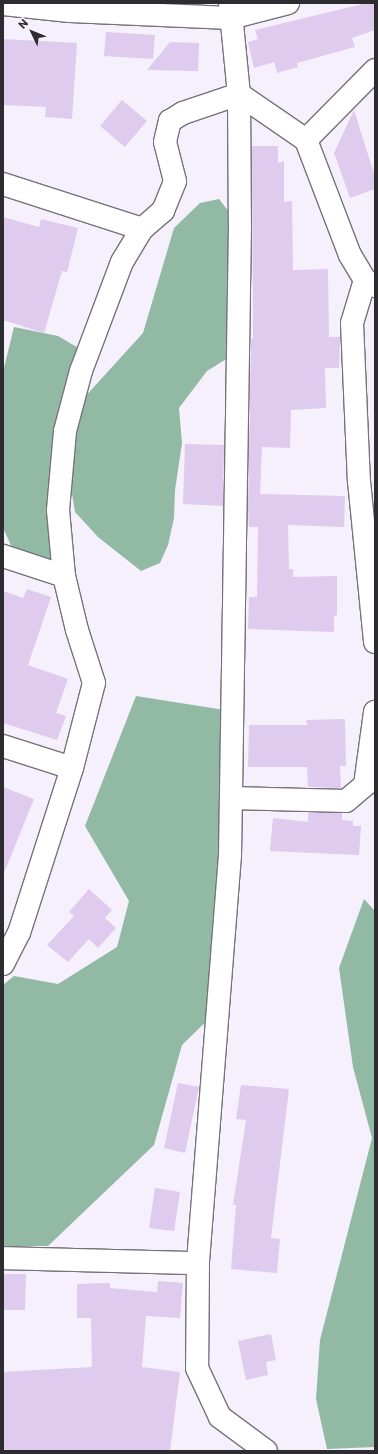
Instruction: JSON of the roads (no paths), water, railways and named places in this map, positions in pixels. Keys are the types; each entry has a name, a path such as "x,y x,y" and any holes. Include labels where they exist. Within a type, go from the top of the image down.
{"street":[{"path":"3,4 70,7 230,10 288,3"},
{"path":"230,10 239,94 240,226 230,855 198,1263 197,1368 220,1417 266,1451"},
{"path":"306,140 375,70"},
{"path":"239,94 306,140 350,255 370,283 352,323 359,481 375,642"},
{"path":"3,964 11,930 72,768 94,683 77,630 64,576 58,510 65,431 87,353 122,262 142,228 163,211 175,181 165,142 170,121 184,113 239,94"},
{"path":"3,184 142,228"},
{"path":"3,556 64,576"},
{"path":"231,798 346,801 365,785 375,712"},
{"path":"3,746 72,768"},
{"path":"3,1258 198,1263"}]}
